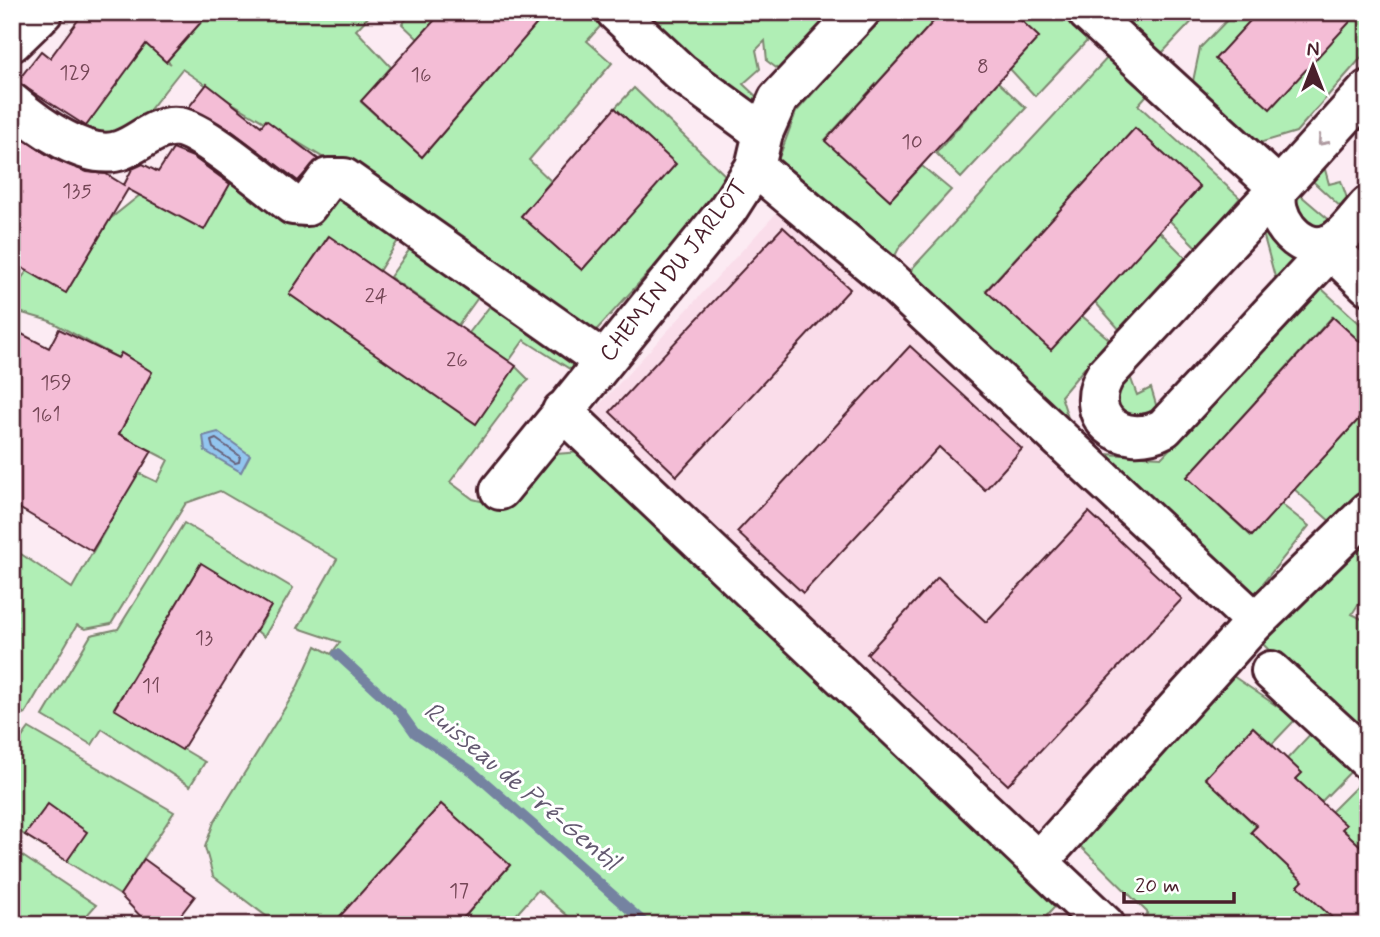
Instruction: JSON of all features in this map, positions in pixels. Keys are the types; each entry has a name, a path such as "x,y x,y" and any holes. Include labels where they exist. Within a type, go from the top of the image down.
{"street":[{"path":"12,42 43,12"},
{"path":"616,12 888,278 1246,613 1251,626"},
{"name":"CHEMIN DU JARLOT","path":"500,490 729,209 759,150 778,99 860,12"},
{"path":"1087,12 1279,188"},
{"path":"1368,90 1105,374 1100,383 1098,402 1112,427 1131,437 1142,438 1164,428 1368,206"},
{"path":"12,103 74,145 92,152 121,150 165,127 191,130 293,205 307,206 328,178 344,178 604,361"},
{"path":"1279,188 1276,195 1278,217 1302,240 1328,248 1368,285"},
{"path":"562,411 1039,861 1083,917"},
{"path":"1080,457 1112,427"},
{"path":"1039,861 1251,626 1368,512"},
{"path":"1271,671 1368,760"}],"shaded area":[{"path":"783,206 1236,634 1039,845 587,418"}],"green space":[{"path":"210,12 373,12 356,30 391,67 361,102 422,157 547,12 596,12 605,21 587,41 612,63 529,160 551,181 521,216 582,270 674,162 615,108 634,88 727,177 729,184 591,336 490,258 229,101 182,69 144,117 113,137 78,136 146,44 167,61"},
{"path":"413,12 442,12 418,39 402,24"},
{"path":"634,12 839,12 783,73 767,61 765,41 756,50 760,69 743,84 759,99 745,111"},
{"path":"886,12 942,12 825,140 890,200 922,166 951,190 900,246 893,260 776,166 796,112"},
{"path":"1012,12 1057,12 1088,40 1035,96 1010,69 1039,37"},
{"path":"1116,12 1201,12 1162,53"},
{"path":"1235,12 1368,12 1368,50 1296,132 1256,144 1192,86 1200,48"},
{"path":"1109,56 1154,87 1138,105 1240,198 1197,248 1169,220 1200,187 1135,128 986,290 1082,316 1109,339 1061,396 1069,421 1080,435 906,275"},
{"path":"998,82 1026,108 961,178 936,153"},
{"path":"221,166 283,209 303,228 340,189 404,231 379,271 328,237 289,294 476,423 513,364 529,380 450,482 473,499 504,507 555,454 582,452 1058,903 1039,925 578,925 538,890 507,925 479,925 467,914 510,865 441,804 333,925 278,925 213,876 205,847 214,822 296,690 316,646 331,654 340,642 298,628 337,559 220,491 186,503 111,624 85,629 77,625 25,714 12,706 12,548 72,588 122,501 82,446 157,482 168,460 85,417 96,393 131,412 152,372 121,353 118,358 50,321 12,310 12,291 27,271 66,293 110,219 140,195 204,197"},
{"path":"1324,166 1329,184 1341,181 1350,207 1345,211 1305,174"},
{"path":"1292,188 1334,224 1322,233 1298,220"},
{"path":"1261,226 1299,261 1281,280 1275,277"},
{"path":"1159,231 1186,258 1119,329 1095,302"},
{"path":"417,239 485,288 458,325 390,277"},
{"path":"1322,289 1368,331 1368,349 1332,317 1187,477 1251,536 1281,504 1309,526 1263,583 1272,590 1247,604 1102,454 1162,457"},
{"path":"497,297 578,363 573,371 524,340 509,361 469,333"},
{"path":"1128,371 1137,395 1151,388 1160,418 1147,423 1122,413 1113,399"},
{"path":"1358,420 1368,429 1368,504 1342,532 1294,489"},
{"path":"184,523 293,588 264,637 257,631 271,606 201,564 114,708 205,762 190,786 102,729 92,745 43,716 91,635 118,629"},
{"path":"1368,524 1368,589 1352,614 1368,622 1368,751 1257,638"},
{"path":"1230,674 1296,719 1272,744 1253,727 1206,778 1256,826 1251,832 1303,881 1299,886 1340,925 1137,925 1148,913 1079,845 1108,814 1100,804"},
{"path":"29,728 174,812 120,895 12,827 12,751"},
{"path":"1315,729 1358,764 1321,802 1296,779 1302,773 1287,759"},
{"path":"1365,778 1368,780 1366,851 1342,829 1345,825 1331,812"},
{"path":"12,849 96,905 78,925 12,925"}],"water":[{"path":"218,432 250,455 241,472 205,451 203,436"}],"building":[{"path":"84,12 210,12 166,62 146,44 86,126 17,82 41,51 50,58"},
{"path":"442,12 547,12 422,157 361,101"},
{"path":"942,12 1012,12 1039,37 890,200 825,141"},
{"path":"1258,12 1359,12 1270,109 1215,59"},
{"path":"207,84 261,126 266,120 318,159 298,181 232,131 189,107"},
{"path":"615,108 676,164 582,270 521,216"},
{"path":"1135,128 1200,187 1051,350 986,291"},
{"path":"12,132 54,159 87,172 106,174 124,185 132,169 143,164 158,172 173,149 193,157 230,184 204,230 128,189 66,293 12,262"},
{"path":"783,227 850,289 677,476 610,412"},
{"path":"329,236 516,366 476,424 289,294"},
{"path":"1333,317 1368,349 1368,409 1252,536 1187,477"},
{"path":"12,329 49,348 59,329 118,358 121,353 152,372 119,434 152,451 92,551 12,504"},
{"path":"910,346 1022,449 985,490 939,447 803,593 737,532"},
{"path":"1089,512 1182,599 1008,785 867,654 938,577 986,622"},
{"path":"201,563 271,606 182,750 114,709"},
{"path":"1253,727 1302,773 1296,779 1346,825 1342,829 1368,853 1368,925 1340,925 1298,886 1303,881 1251,832 1257,826 1205,778"},
{"path":"48,804 87,832 67,861 25,835"},
{"path":"441,804 510,865 467,914 456,925 332,925"},
{"path":"144,859 195,896 173,925 149,925 120,895"}],"waterway":[{"name":"Ruisseau de Pré-Gentil","path":"337,654 400,712 415,733 472,771 647,925"}]}
